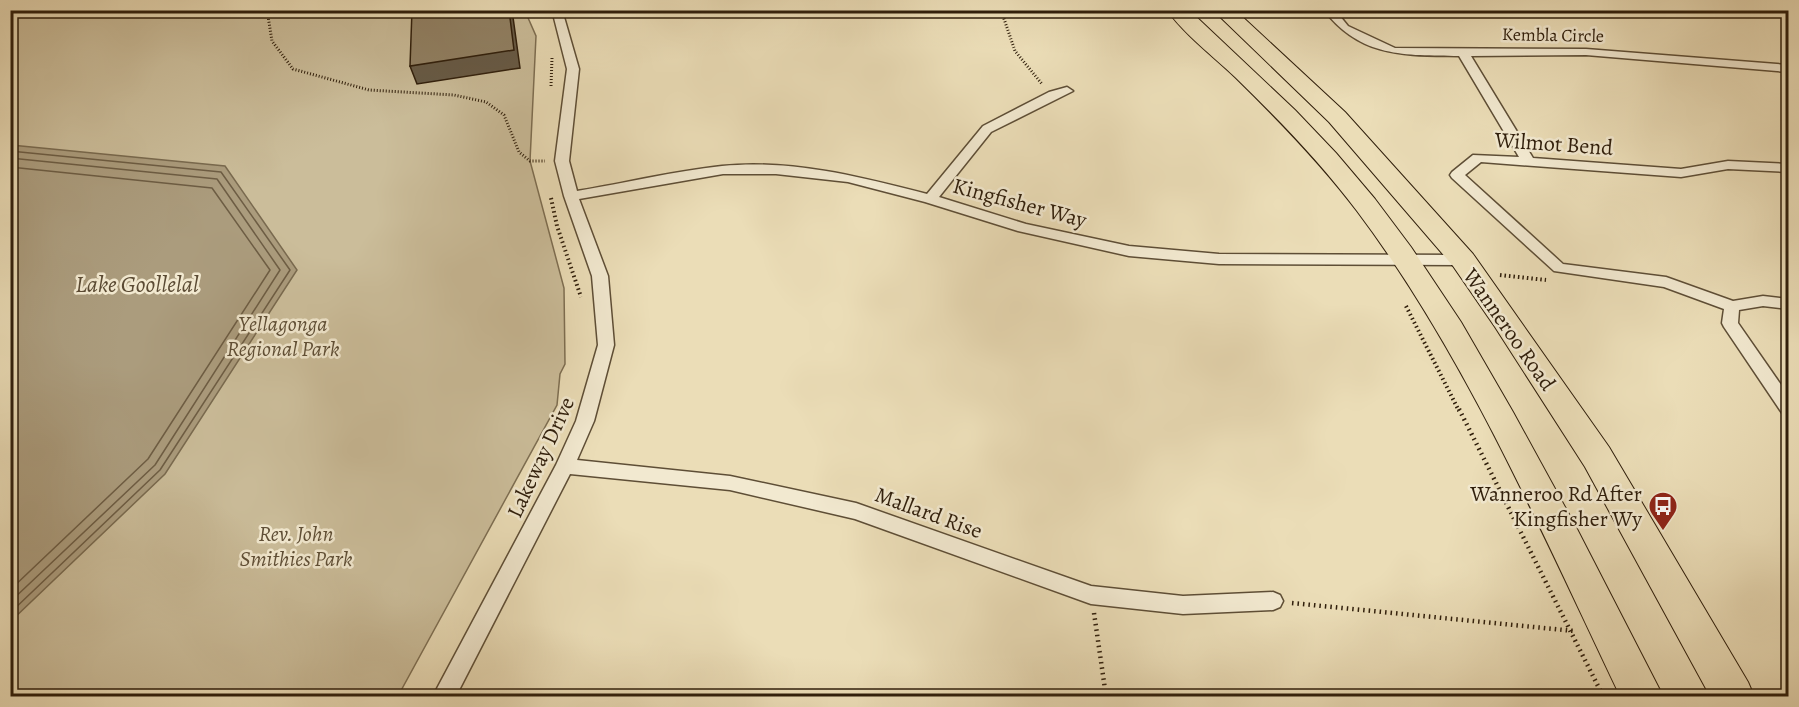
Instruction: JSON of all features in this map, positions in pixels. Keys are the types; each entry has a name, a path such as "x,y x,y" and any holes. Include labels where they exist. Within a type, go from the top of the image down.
{"highway":[{"path":"1178,10 1286,113 1348,181 1407,261 1447,323 1532,474 1642,696"},
{"name":"Wanneroo Road","path":"1223,10 1338,117 1463,260 1506,320 1597,457 1733,696"}],"street":[{"name":"Kembla Circle","path":"1329,10 1344,28 1372,43 1395,51 1586,52 1788,68"},
{"name":"Lakeway Drive","path":"444,696 565,465 585,421 606,345 600,276 571,196 554,161 573,69 563,11"},
{"path":"1463,53 1529,163"},
{"path":"930,199 987,129 1053,95 1067,91"},
{"name":"Wilmot Bend","path":"1732,306 1666,282 1559,268 1457,175 1478,158 1681,173 1728,165 1788,168"},
{"name":"Kingfisher Way","path":"571,196 723,171 776,170 848,177 930,199 1023,228 1129,251 1219,259 1463,260"},
{"path":"1788,304 1763,301 1732,306 1730,323 1788,408"},
{"name":"Mallard Rise","path":"565,465 730,483 856,511 1091,595 1184,605 1273,601"}],"path":[{"path":"267,10 270,16 269,33 279,52 294,69 323,74 371,90 440,93 477,99 502,112 512,129 516,149 530,161 554,161"},
{"path":"1001,10 1008,39 1024,65 1053,95"},
{"path":"552,53 552,88"},
{"path":"546,151 554,161"},
{"path":"546,170 554,161"},
{"path":"549,191 557,226 583,302"},
{"path":"1402,298 1603,696"},
{"path":"1091,595 1106,696"},
{"path":"1273,601 1572,631 1613,639"}],"green space":[{"name":"Yellagonga Regional Park","path":"10,11 525,11 536,36 530,161 564,288 565,364 560,374 557,405 398,696 11,696"}],"water":[{"name":"Lake Goollelal","path":"11,145 225,166 297,270 165,474 11,621"}],"building":[{"path":"412,10 509,10 514,50 410,66"}],"place":[{"name":"Wanneroo Rd After Kingfisher Wy","path":"1663,532"}],"park label":[{"name":"Rev. John Smithies Park","path":"296,546"}]}
